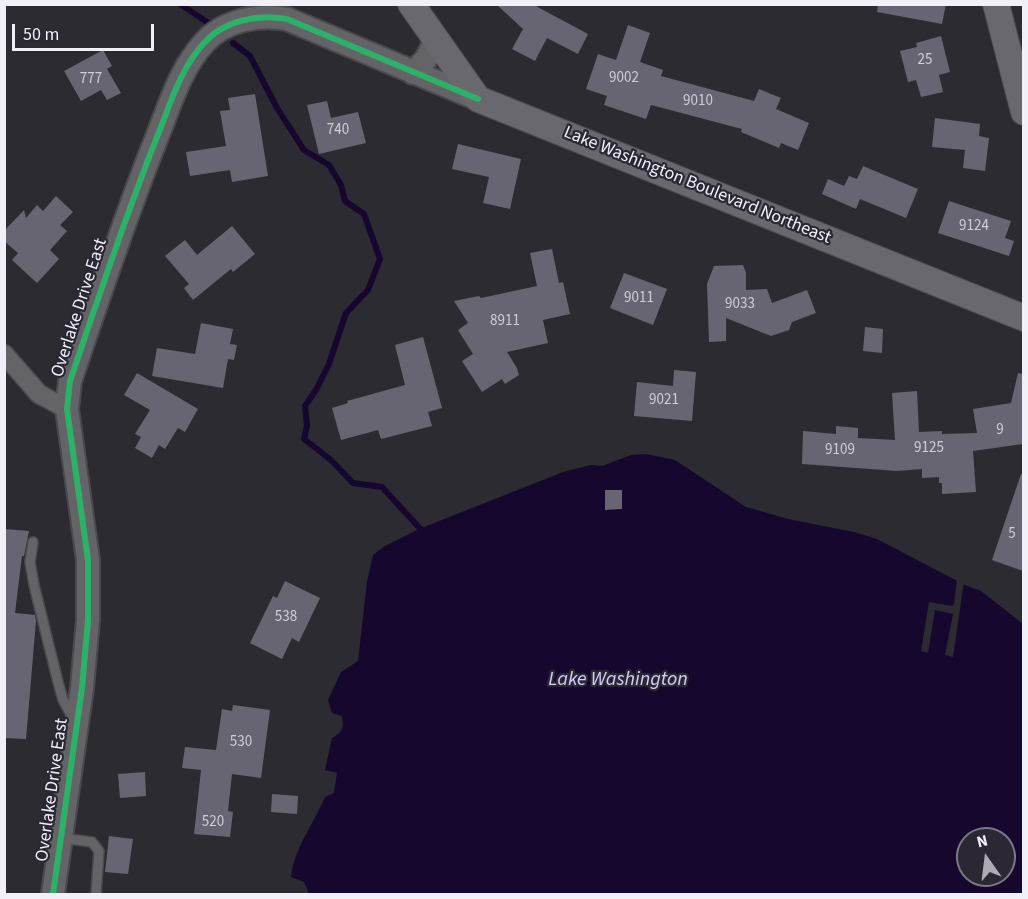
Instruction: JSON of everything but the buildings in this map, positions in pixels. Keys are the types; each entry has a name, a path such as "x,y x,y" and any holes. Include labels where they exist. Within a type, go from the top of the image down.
{"main road":[{"path":"411,4 478,99"},
{"path":"996,4 1023,112"},
{"name":"Lake Washington Boulevard Northeast","path":"478,99 1023,318"}],"street":[{"name":"Overlake Drive East","path":"53,894 77,725 88,621 88,560 67,409 70,381 133,198 189,62 204,42 224,27 260,17 287,16 413,73 478,99"},
{"path":"413,73 426,59 436,40"},
{"path":"4,354 39,394 67,409"}],"lane":[{"path":"33,542 31,572 50,653 63,700 77,725"},
{"path":"61,838 92,842 99,851 96,894"}],"water":[{"name":"Lake Washington","path":"646,454 675,460 746,507 877,539 981,591 1023,624 1023,894 309,894 304,882 291,877 300,846 325,797 334,793 337,773 325,770 332,738 341,732 343,724 342,716 332,713 328,700 341,672 358,661 367,582 373,555 385,546 419,529 563,472 591,465 602,466 631,455"}],"pier":[{"path":"957,579 964,581 953,657 945,655 953,614 935,610 928,653 921,651 929,602 952,606"}],"waterway":[{"path":"180,4 207,22"},
{"path":"233,43 250,56 277,108 304,150 329,165 341,185 345,201 364,214 380,259 368,290 346,313 329,364 305,406 307,426 304,439 331,460 353,483 382,487 425,534"}],"cycle path":[{"path":"53,894 82,688 88,620 88,560 67,409 70,381 134,197 171,100 188,64 212,35 231,24 253,18 287,19 478,99"}]}
